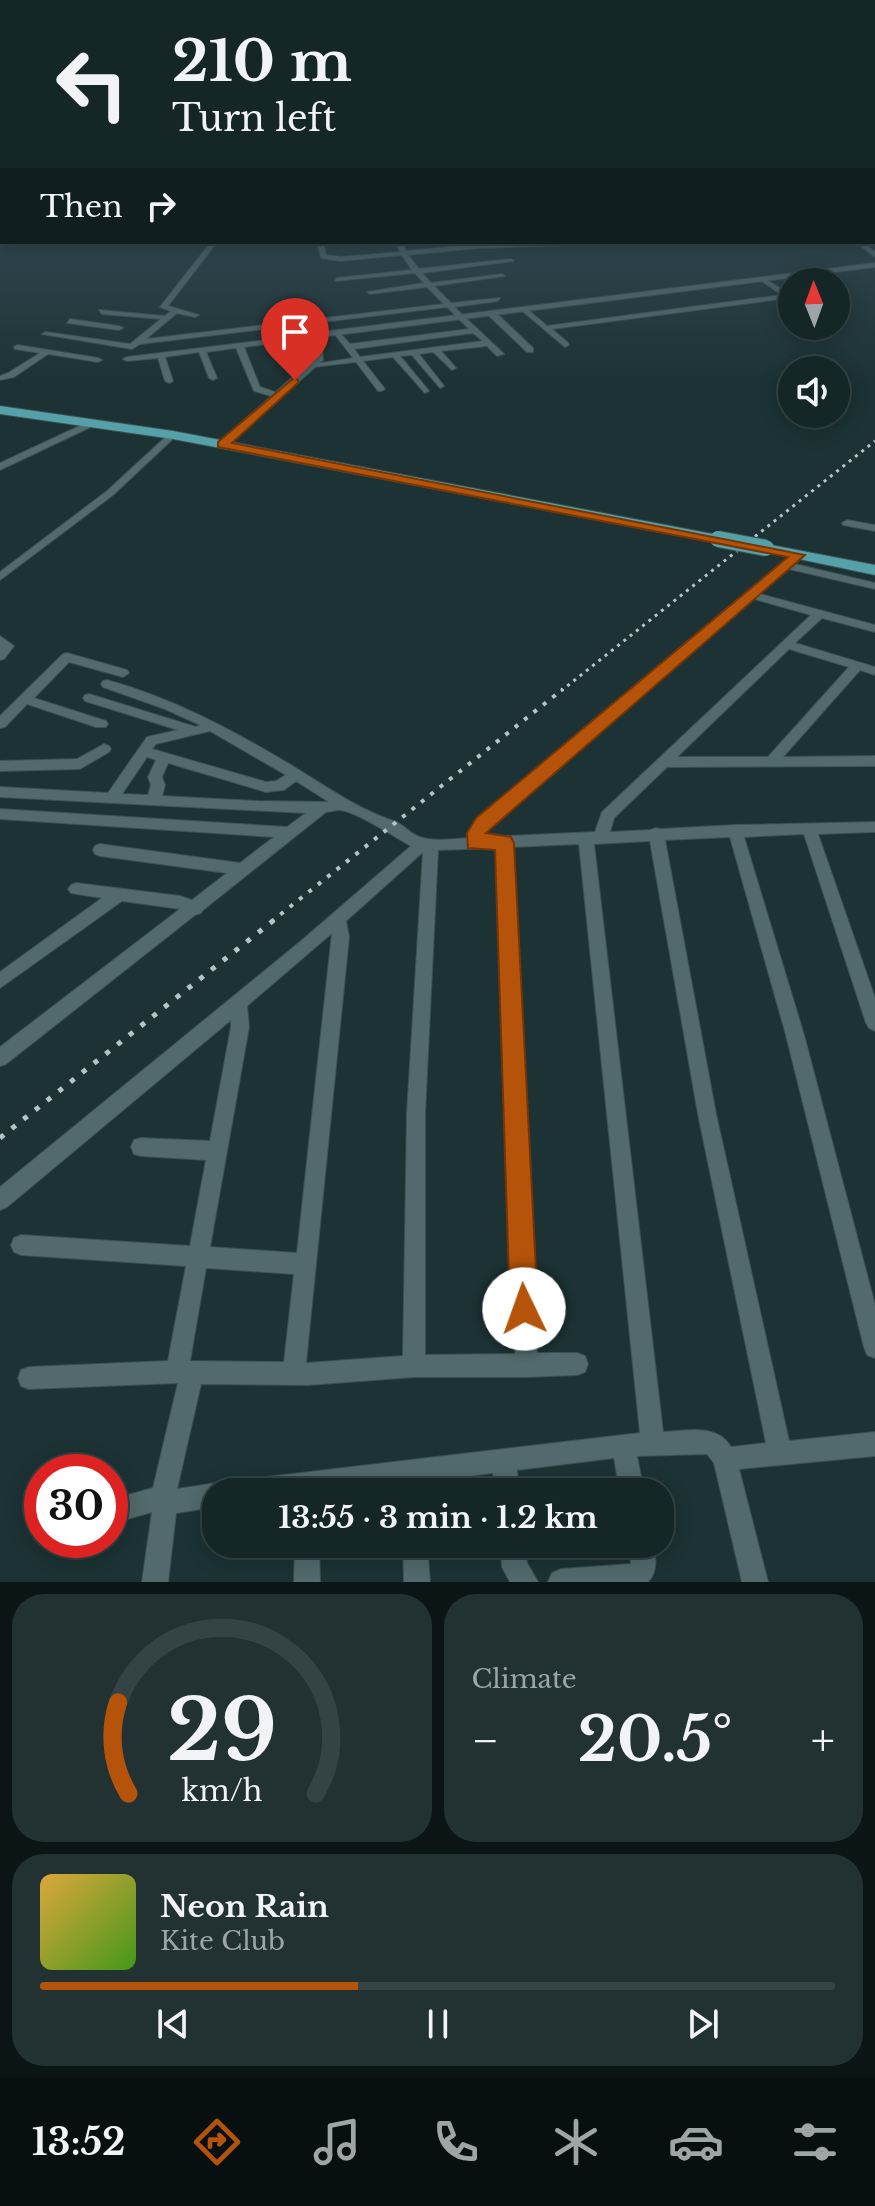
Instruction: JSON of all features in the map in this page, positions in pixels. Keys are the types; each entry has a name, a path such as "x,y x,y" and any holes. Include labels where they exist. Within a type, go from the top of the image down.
{"main road":[{"path":"0,408 223,444 766,548 793,560 875,570"}],"street":[{"path":"171,315 164,307 212,244"},
{"path":"320,244 323,257 402,255 462,246 517,244"},
{"path":"373,244 376,256"},
{"path":"399,244 402,255 500,354"},
{"path":"434,244 471,280"},
{"path":"422,253 474,302"},
{"path":"345,256 358,278 397,325"},
{"path":"337,280 511,261"},
{"path":"127,359 875,265"},
{"path":"370,292 502,276"},
{"path":"762,279 778,289"},
{"path":"141,342 498,299"},
{"path":"546,328 778,299"},
{"path":"524,309 565,345"},
{"path":"85,323 106,310 134,315 195,315"},
{"path":"491,313 530,350"},
{"path":"101,343 134,315"},
{"path":"46,334 132,347 171,315"},
{"path":"70,321 119,328"},
{"path":"223,444 321,355 316,336 306,323"},
{"path":"348,347 476,330"},
{"path":"337,332 381,389"},
{"path":"0,378 11,375 69,338"},
{"path":"405,339 440,386"},
{"path":"313,365 489,343"},
{"path":"239,345 257,389 278,396"},
{"path":"18,347 98,360"},
{"path":"202,350 213,378"},
{"path":"435,350 452,368"},
{"path":"161,355 169,381"},
{"path":"395,355 425,391"},
{"path":"0,467 92,424"},
{"path":"0,577 110,493 173,435"},
{"path":"847,523 875,528"},
{"path":"474,843 483,823 793,560 875,586"},
{"path":"753,595 875,629"},
{"path":"653,1444 594,839 607,816 819,614"},
{"path":"0,640 8,646 0,656"},
{"path":"788,645 875,671"},
{"path":"0,724 71,656 123,673"},
{"path":"771,762 857,666"},
{"path":"107,684 164,701 344,804 427,844 594,839 735,830 874,830"},
{"path":"89,698 196,732"},
{"path":"24,699 101,724"},
{"path":"112,798 158,737 196,732 210,725"},
{"path":"0,766 80,764 104,749"},
{"path":"145,752 266,787 279,786 296,775"},
{"path":"153,801 158,785 155,777 164,757"},
{"path":"665,762 875,761"},
{"path":"0,792 322,808 344,804"},
{"path":"0,1058 322,808"},
{"path":"0,814 291,833"},
{"path":"809,828 875,1023"},
{"path":"735,830 795,1035 875,1347"},
{"path":"656,833 707,1114 780,1454"},
{"path":"504,843 513,1109 527,1366"},
{"path":"0,1200 427,844"},
{"path":"414,1366 416,1113 427,844"},
{"path":"100,850 245,870"},
{"path":"76,889 180,902 195,909"},
{"path":"0,981 121,893"},
{"path":"294,1374 341,937 338,919"},
{"path":"177,1372 240,1027 238,1002"},
{"path":"141,1147 216,1151"},
{"path":"21,1245 305,1264"},
{"path":"29,1378 177,1372 294,1374 414,1366 577,1364"},
{"path":"128,1507 163,1497 191,1376 177,1372"},
{"path":"428,1478 504,1460 623,1445 710,1442 718,1447 725,1459 755,1582"},
{"path":"725,1459 875,1444"},
{"path":"623,1445 629,1478"},
{"path":"504,1460 506,1478"},
{"path":"155,1582 165,1503 202,1497"},
{"path":"307,1558 307,1582"},
{"path":"416,1558 417,1582"},
{"path":"514,1558 515,1567 525,1582"},
{"path":"561,1582 635,1576 642,1571 643,1558"}],"railway":[{"path":"561,691 875,441"},
{"path":"271,922 563,689"},
{"path":"0,1138 274,920"}],"route":[{"path":"295,380 223,444 799,555 479,827 474,843 504,843 513,1109 524,1309"}]}
